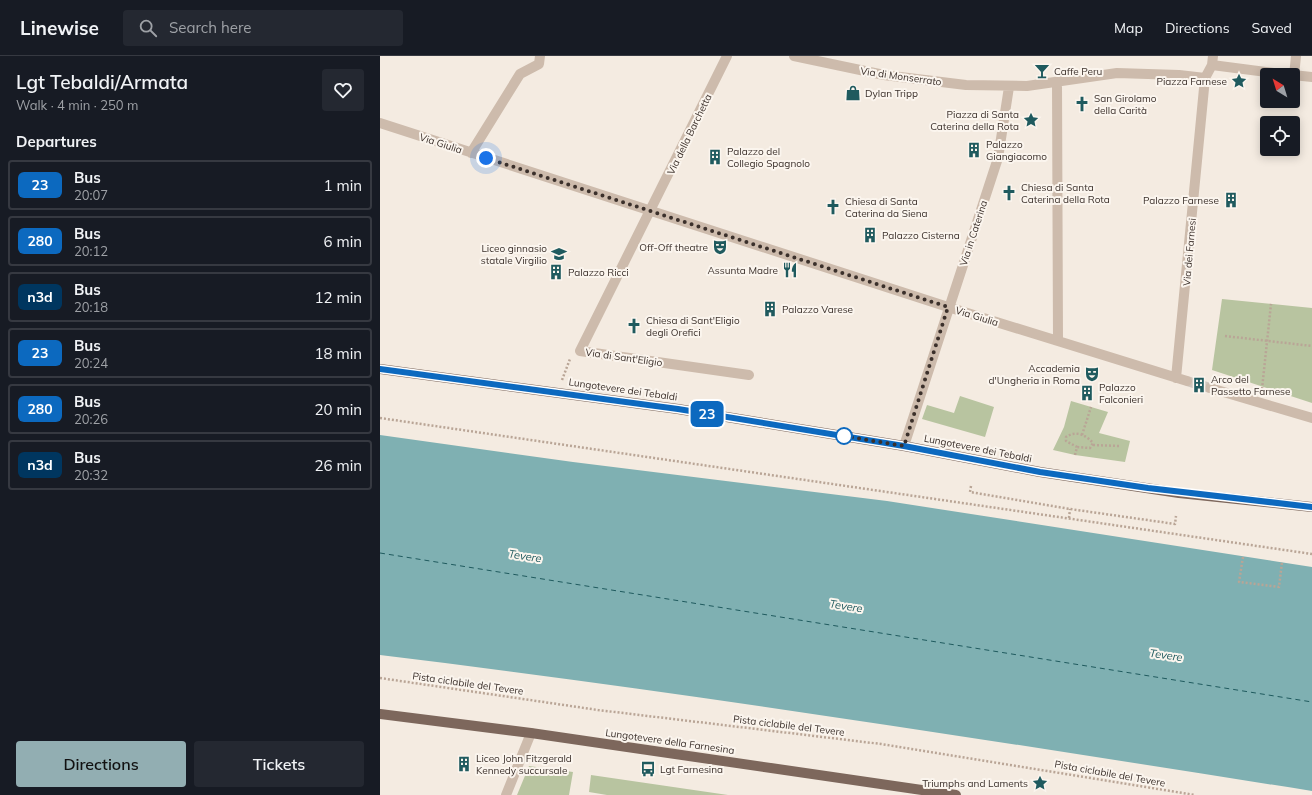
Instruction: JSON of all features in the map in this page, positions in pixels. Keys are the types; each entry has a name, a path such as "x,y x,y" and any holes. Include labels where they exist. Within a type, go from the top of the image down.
{"main road":[{"name":"Lungotevere dei Tebaldi","path":"380,369 678,409 904,446 1048,474 1179,493 1312,507"},
{"name":"Lungotevere della Farnesina","path":"380,714 531,733 956,795"}],"street":[{"path":"471,153 520,74 539,64 540,56"},
{"name":"Via della Barchetta","path":"650,212 727,56"},
{"name":"Via di Monserrato","path":"794,56 823,60 884,75 932,82 1010,87"},
{"path":"1293,68 1296,56"},
{"path":"1010,87 1117,73 1179,75 1205,78 1212,61 1260,69"},
{"path":"1300,76 1312,77"},
{"name":"Via dei Farnesi","path":"1176,378 1205,78"},
{"path":"1057,82 1058,341"},
{"name":"Via in Caterina","path":"904,446 948,307 998,158 1010,87"},
{"name":"Via Giulia","path":"380,123 650,212 948,307 1188,381"},
{"name":"Via di Sant'Eligio","path":"650,212 580,351 749,375"},
{"path":"1210,388 1312,418"},
{"path":"506,795 531,733"}],"path":[{"path":"1260,403 1271,304"},
{"path":"1225,336 1312,346"},
{"path":"1082,435 1091,407"},
{"path":"380,418 1312,554"},
{"path":"1093,445 1090,440 1082,435 1074,434 1066,437 1066,441 1077,447 1087,449 1093,445 1119,446"},
{"path":"1075,455 1077,447"},
{"path":"971,486 970,492 1070,509 1175,524 1176,516"},
{"path":"1069,518 1070,509"},
{"path":"1243,557 1239,582 1279,587 1282,562"},
{"name":"Pista ciclabile del Tevere","path":"380,678 598,710 881,744 1195,795"}],"green space":[{"path":"1222,299 1312,308 1312,403 1212,370"},
{"path":"960,396 994,407 985,437 922,419 927,405 954,413"},
{"path":"1071,401 1108,412 1099,433 1130,441 1125,462 1075,455 1053,450 1064,427"},
{"path":"529,766 573,772 569,795 517,795"},
{"path":"591,775 728,795 607,795 589,792"}],"water":[{"name":"Tevere","path":"380,435 573,462 887,501 1312,567 1312,791 963,736 614,685 380,655"}],"ferry route":[{"path":"380,553 1312,702"}],"tunnel":[{"path":"1187,381 1210,388"}],"bus line":[{"name":"23","path":"380,369 437,378 558,392 678,409 904,446 1040,472 1179,493 1312,507"}],"place":[{"name":"Caffe Peru","path":"1042,71"},
{"name":"Piazza Farnese","path":"1239,81"},
{"name":"Dylan Tripp","path":"853,93"},
{"name":"San Girolamo della Carità","path":"1082,104"},
{"name":"Piazza di Santa Caterina della Rota","path":"1031,120"},
{"name":"Palazzo Giangiacomo","path":"974,150"},
{"name":"Palazzo del Collegio Spagnolo","path":"715,157"},
{"name":"Chiesa di Santa Caterina della Rota","path":"1009,193"},
{"name":"Palazzo Farnese","path":"1231,200"},
{"name":"Chiesa di Santa Caterina da Siena","path":"833,207"},
{"name":"Palazzo Cisterna","path":"870,235"},
{"name":"Off-Off theatre","path":"720,247"},
{"name":"Liceo ginnasio statale Virgilio","path":"559,254"},
{"name":"Assunta Madre","path":"790,270"},
{"name":"Palazzo Ricci","path":"556,272"},
{"name":"Palazzo Varese","path":"770,309"},
{"name":"Chiesa di Sant'Eligio degli Orefici","path":"634,326"},
{"name":"Accademia d'Ungheria in Roma","path":"1092,374"},
{"name":"Arco del Passetto Farnese","path":"1199,385"},
{"name":"Palazzo Falconieri","path":"1087,393"},
{"name":"Liceo John Fitzgerald Kennedy succursale","path":"464,764"},
{"name":"Lgt Farnesina","path":"648,769"},
{"name":"Triumphs and Laments","path":"1040,783"}],"route":[{"path":"486,158 948,307 904,446 844,436"}]}
